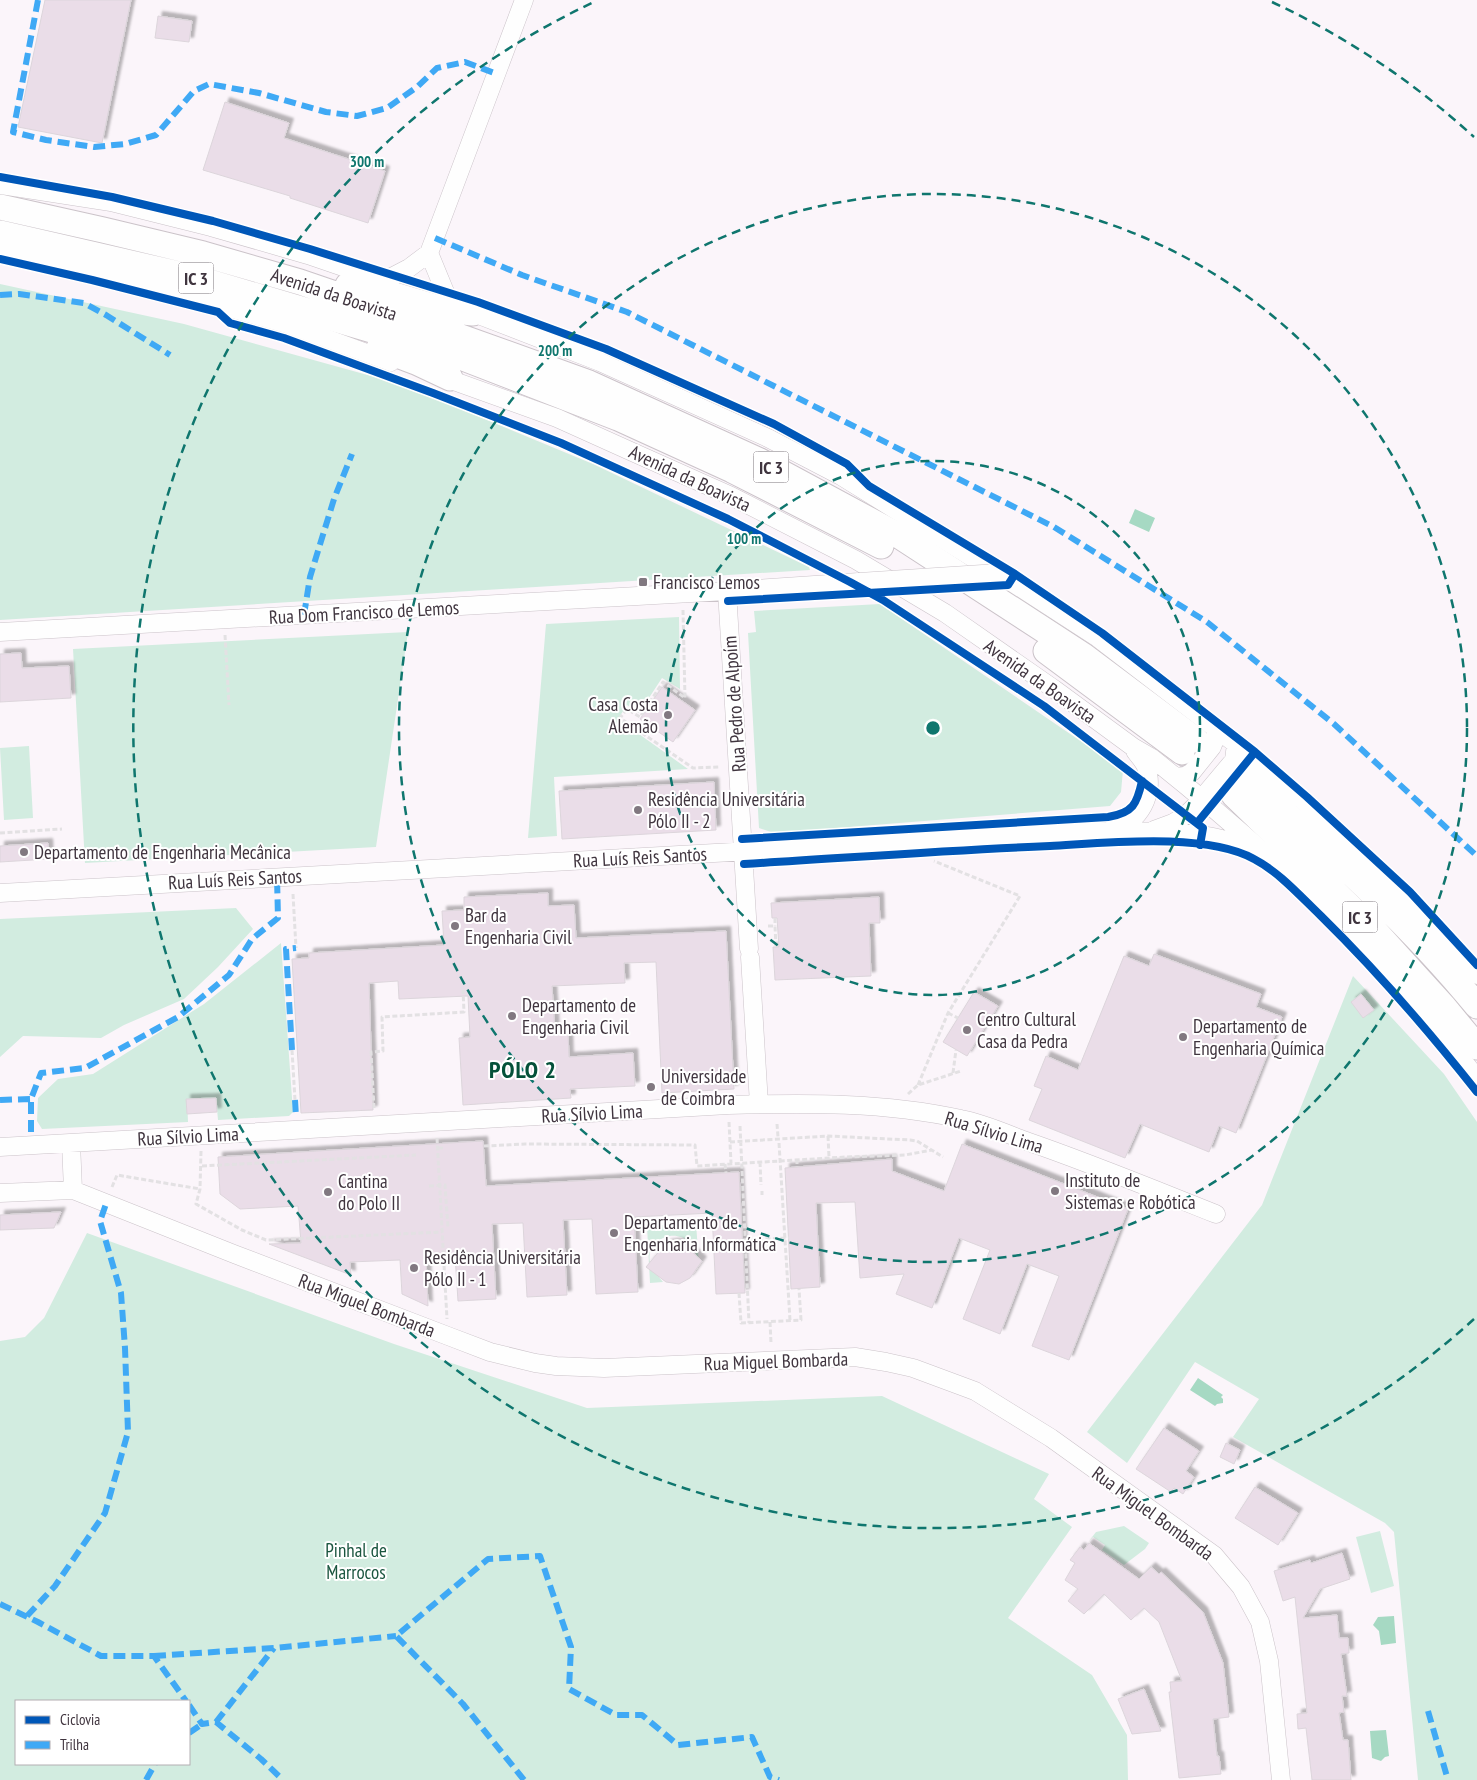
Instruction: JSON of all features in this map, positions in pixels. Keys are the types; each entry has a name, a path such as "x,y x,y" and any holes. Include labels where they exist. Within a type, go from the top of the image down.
{"highway":[{"name":"Avenida da Boavista","path":"0,207 203,254 300,282 461,336 589,383 758,460 901,538 1084,656 1198,740"},
{"name":"Avenida da Boavista","path":"0,232 196,278 453,354 618,418 732,470 886,548 1005,622 1074,671 1198,740"},
{"path":"300,282 364,286 445,310 473,313"},
{"path":"293,307 325,327 416,362 450,378"},
{"name":"IC 3","path":"1477,1006 1406,926 1335,857 1241,787 1444,1007 1477,1047"}],"street":[{"path":"384,282 409,268 429,253 524,0"},
{"name":"Avenida da Boavista","path":"0,185 111,202 211,227 308,255 450,304 600,362 768,438 841,476 998,573 1098,638 1198,740 1236,744 1302,800 1396,889 1477,975"},
{"name":"Avenida da Boavista","path":"0,250 181,294 287,324 413,369 450,378 557,418 731,496 856,560 944,613 1133,748 1152,758 1202,798 1274,861 1359,945 1429,1019 1477,1078"},
{"path":"429,253 450,304"},
{"path":"727,591 998,573"},
{"name":"Rua Dom Francisco de Lemos","path":"0,632 727,591"},
{"name":"Rua Pedro de Alpoím","path":"727,591 759,1104"},
{"path":"1176,777 1185,776 1192,772 1212,747 1215,739 1198,740"},
{"path":"1152,831 1173,823 1186,815 1234,760 1236,744"},
{"path":"1088,832 1122,827 1138,815 1149,786 1146,767 1133,748"},
{"name":"Rua Luís Reis Santos","path":"0,893 1088,832 1152,831 1202,835 1248,847 1274,861"},
{"name":"Rua Sílvio Lima","path":"0,1147 759,1104 797,1103 883,1106 963,1119 1070,1156 1216,1214"},
{"path":"0,1194 73,1190 71,1143"},
{"name":"Rua Miguel Bombarda","path":"73,1190 490,1352 535,1363 604,1368 855,1358 886,1362 936,1376 976,1391 1051,1438 1214,1555 1241,1587 1260,1622 1269,1661 1281,1780"}],"path":[{"path":"683,610 685,698 662,682 640,718 627,709 620,718 693,768 719,767"},
{"path":"224,620 229,705"},
{"path":"0,833 62,829"},
{"path":"934,861 1020,896 948,1012 918,1085 961,1071"},
{"path":"292,876 296,948"},
{"path":"775,918 776,947"},
{"path":"768,926 775,926"},
{"path":"374,1113 371,1052 383,1051 382,1017 464,1012 463,990"},
{"path":"948,1012 958,1018"},
{"path":"292,1050 295,1100"},
{"path":"953,1074 956,1050"},
{"path":"436,1122 447,1313"},
{"path":"778,1124 778,1137"},
{"path":"730,1126 732,1164"},
{"path":"740,1126 749,1323"},
{"path":"200,1136 202,1166 200,1189 196,1204 242,1230 266,1240 442,1232"},
{"path":"828,1136 829,1158"},
{"path":"730,1142 828,1136 910,1140 917,1141 943,1157"},
{"path":"779,1143 787,1238 790,1320"},
{"path":"484,1146 525,1144 695,1145 697,1166 797,1159 905,1155 932,1150"},
{"path":"438,1148 445,1148"},
{"path":"202,1166 416,1155"},
{"path":"375,1157 375,1162"},
{"path":"797,1159 798,1167"},
{"path":"286,1162 287,1166"},
{"path":"760,1162 761,1185"},
{"path":"725,1164 726,1173"},
{"path":"106,1204 117,1175 200,1189"},
{"path":"429,1186 445,1185 448,1228"},
{"path":"447,1212 453,1211"},
{"path":"744,1240 787,1238"},
{"path":"739,1293 740,1323 801,1320 799,1288"},
{"path":"770,1322 771,1361"}],"green space":[{"path":"0,284 184,324 400,384 593,464 809,567 810,570 0,620"},
{"path":"880,604 1123,770 1121,792 1110,806 774,833 759,828 748,633 756,632 754,611"},
{"path":"679,617 680,689 662,678 639,713 627,705 618,719 688,769 554,777 557,836 528,838 546,624"},
{"path":"408,632 376,847 85,863 73,649"},
{"path":"29,746 33,818 4,820 0,748"},
{"path":"236,908 253,929 218,967 184,999 124,1025 101,1038 23,1036 0,1057 0,919"},
{"path":"281,943 293,1112 289,1116 218,1120 216,1098 187,1099 188,1122 42,1129 37,1121 38,1098 58,1079 93,1074 204,1004"},
{"path":"1353,976 1444,1074 1477,1122 1477,1780 1418,1780 1394,1532 1385,1523 1233,1437 1259,1399 1195,1362 1127,1463 1087,1432 1262,1205"},
{"path":"696,1223 699,1265 695,1251 688,1241 670,1236 661,1239 654,1245 650,1253 650,1263 663,1282 650,1283 647,1226"},
{"name":"Pinhal de Marrocos","path":"87,1233 394,1344 587,1408 882,1396 1049,1474 1034,1499 1072,1527 1008,1618 1092,1675 1127,1735 1128,1780 0,1780 0,1341 25,1337 44,1318"},
{"path":"1124,1526 1149,1543 1145,1549 1124,1565 1102,1550 1105,1545 1093,1537 1089,1541 1096,1532"},
{"path":"1380,1531 1394,1586 1371,1593 1356,1537"}],"shaded area":[{"path":"1135,509 1155,518 1149,532 1129,523"},
{"path":"1198,1378 1223,1395 1221,1397 1223,1403 1215,1406 1190,1390"},
{"path":"1394,1616 1396,1643 1381,1645 1379,1631 1373,1625 1378,1617"},
{"path":"1386,1730 1389,1756 1381,1761 1372,1758 1370,1731"}],"building":[{"path":"45,0 131,0 102,143 18,127"},
{"path":"158,16 192,21 189,42 155,38"},
{"path":"225,102 289,123 284,138 385,171 368,223 290,198 290,196 203,170"},
{"path":"21,653 22,668 69,666 71,698 0,702 0,654"},
{"name":"Casa Costa Alemão","path":"662,687 695,710 673,742 640,719"},
{"name":"Residência Universitária Pólo II - 2","path":"714,782 716,830 562,839 559,791"},
{"name":"Departamento de Engenharia Mecânica","path":"48,843 49,859 0,862 0,846"},
{"name":"Departamento de Engenharia Civil","path":"548,893 548,906 574,905 576,938 726,931 734,1089 662,1093 656,962 624,963 625,983 552,986 555,1032 568,1032 569,1057 633,1053 635,1086 570,1089 571,1098 463,1105 459,1038 470,1037 468,996 399,999 398,981 369,983 373,1110 301,1113 292,959 309,958 309,953 444,945 442,911 464,910 464,897"},
{"path":"879,897 880,923 869,923 871,976 775,980 773,947 779,947 777,918 772,918 771,903"},
{"name":"Departamento de Engenharia Química","path":"1154,954 1261,994 1256,1007 1282,1017 1236,1133 1219,1126 1209,1152 1140,1124 1125,1158 1029,1120 1042,1089 1034,1086 1046,1056 1078,1070 1124,956 1149,966"},
{"name":"Centro Cultural Casa da Pedra","path":"974,992 998,1006 967,1056 943,1042"},
{"path":"1361,994 1374,1010 1363,1018 1351,1002"},
{"path":"216,1098 217,1112 187,1114 186,1099"},
{"path":"483,1141 486,1186 739,1172 745,1293 716,1294 712,1213 634,1217 638,1292 596,1294 592,1219 563,1220 567,1295 527,1297 523,1223 492,1224 496,1299 458,1301 455,1255 426,1256 428,1306 402,1294 400,1260 350,1262 351,1275 269,1244 301,1243 298,1206 240,1209 220,1194 218,1157"},
{"path":"962,1144 1128,1209 1069,1360 1032,1346 1059,1276 1027,1264 1000,1334 963,1319 990,1250 959,1238 932,1308 896,1294 904,1274 860,1278 855,1202 816,1203 820,1287 791,1289 785,1168 892,1159 892,1171 944,1191"},
{"path":"61,1212 54,1228 0,1230 0,1215"},
{"path":"681,1243 702,1261 690,1278 679,1284 666,1282 646,1267 661,1249 667,1244"},
{"path":"1164,1428 1199,1451 1186,1471 1194,1477 1183,1494 1174,1488 1171,1492 1136,1469"},
{"path":"1226,1443 1240,1450 1234,1464 1220,1457"},
{"path":"1255,1487 1298,1513 1278,1545 1235,1518"},
{"path":"1089,1543 1139,1579 1151,1567 1159,1574 1161,1572 1203,1612 1223,1663 1229,1717 1213,1719 1221,1774 1179,1778 1169,1692 1171,1692 1170,1682 1182,1681 1159,1622 1144,1608 1131,1620 1104,1594 1084,1614 1068,1601 1078,1589 1065,1580 1075,1563 1070,1560 1080,1547 1084,1550"},
{"path":"1342,1553 1350,1579 1320,1589 1303,1618 1337,1615 1339,1638 1348,1638 1349,1653 1341,1654 1347,1696 1342,1696 1344,1712 1339,1713 1343,1740 1348,1740 1351,1780 1312,1780 1306,1728 1298,1729 1297,1714 1307,1713 1295,1597 1283,1601 1274,1571 1310,1560 1311,1563"},
{"path":"1144,1689 1161,1731 1132,1734 1118,1699"}],"tunnel":[{"path":"1196,740 1247,779"},
{"path":"1182,752 1234,795"}],"marked path":[{"path":"38,0 13,132 46,140 94,147 125,144 156,135 194,91 209,84 259,93 326,112 357,116 387,108 417,87 437,68 465,62 497,74"},
{"path":"435,238 522,275 627,312 1054,527 1207,622 1334,724 1477,856"},
{"path":"0,295 19,294 84,303 170,355"},
{"path":"304,615 310,577 334,499 352,454"},
{"path":"31,1132 31,1099 41,1073 85,1068 178,1017 229,975 252,939 278,918 277,877"},
{"path":"292,1050 286,949 296,948"},
{"path":"0,1100 31,1099"},
{"path":"295,1100 296,1117"},
{"path":"27,1616 55,1586 105,1513 128,1432 121,1293 100,1221 106,1204"},
{"path":"524,1780 463,1704 396,1636 488,1559 540,1556 571,1647 569,1689 616,1715 642,1715 678,1745 752,1737 770,1777 779,1780"},
{"path":"0,1604 101,1656 154,1656 185,1700"},
{"path":"154,1656 274,1648 396,1636"},
{"path":"216,1722 274,1648"},
{"path":"190,1706 202,1724 216,1722 283,1780"},
{"path":"1428,1711 1448,1780"},
{"path":"190,1732 202,1724"},
{"path":"146,1780 154,1765"}],"cycle path":[{"path":"0,177 112,197 213,221 310,249 478,302 606,349 774,424 847,464 869,486 1015,574 1102,633 1255,752 1307,797 1410,892 1477,965"},
{"path":"0,259 218,312 230,323 284,338 561,443 728,519 883,600 1044,706 1203,828 1200,845"},
{"path":"728,601 1008,585 1015,574"},
{"path":"1197,823 1255,752"},
{"path":"742,839 1108,817 1123,813 1132,806 1136,801 1142,781"},
{"path":"744,864 1155,841 1209,845 1233,851 1263,864 1289,885 1321,916 1402,1001 1477,1092"}],"place":[{"name":"Francisco Lemos","path":"643,582"},
{"name":"Casa Costa Alemão","path":"668,715"},
{"name":"Residência Universitária Pólo II - 2","path":"638,810"},
{"name":"Departamento de Engenharia Mecânica","path":"24,852"},
{"name":"Bar da Engenharia Civil","path":"455,926"},
{"name":"Departamento de Engenharia Civil","path":"512,1016"},
{"name":"Centro Cultural Casa da Pedra","path":"967,1030"},
{"name":"Departamento de Engenharia Química","path":"1183,1037"},
{"name":"Universidade de Coimbra","path":"651,1087"},
{"name":"Instituto de Sistemas e Robótica","path":"1055,1191"},
{"name":"Cantina do Polo II","path":"328,1192"},
{"name":"Departamento de Engenharia Informática","path":"614,1233"},
{"name":"Residência Universitária Pólo II - 1","path":"414,1268"}],"district":[{"name":"PÓLO 2","path":"523,1069"}]}
